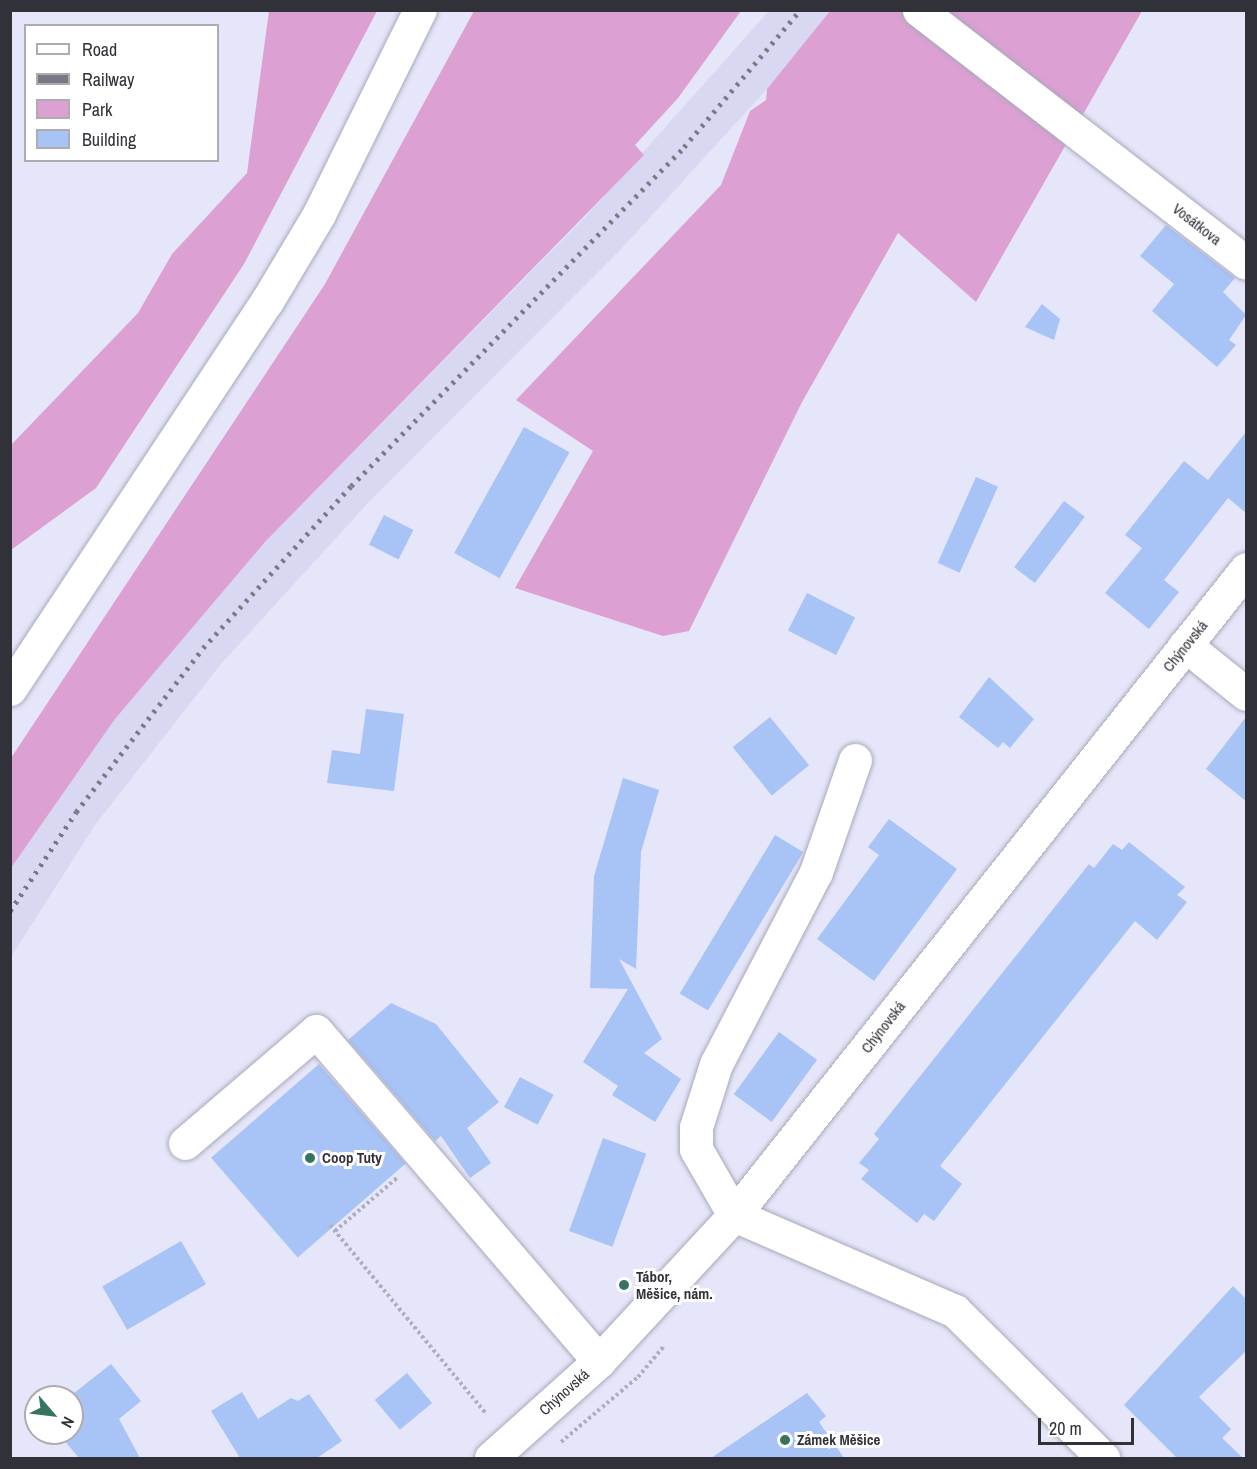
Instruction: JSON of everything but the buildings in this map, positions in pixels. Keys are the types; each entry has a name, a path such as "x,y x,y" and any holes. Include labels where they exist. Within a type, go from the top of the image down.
{"street":[{"path":"10,689 290,263 373,113 420,10"},
{"name":"Vosátkova","path":"919,10 1246,263"},
{"name":"Chýnovská","path":"491,1458 600,1361 734,1215 1246,569"},
{"path":"1185,645 1246,694"},
{"path":"855,760 816,872 716,1064 701,1105 696,1149 734,1215 955,1311 1103,1458"},
{"path":"185,1143 316,1031 600,1361"}],"path":[{"path":"335,1231 397,1178"},
{"path":"330,1225 487,1415"},
{"path":"551,1448 638,1377 664,1346"}],"shaded area":[{"path":"769,11 830,11 767,89 622,248 368,503 221,664 95,825 11,957 11,868 115,719 265,542 587,215"}],"green space":[{"path":"269,11 377,11 244,264 96,488 11,550 11,445 138,313 172,254 247,173"},
{"path":"474,11 741,11 678,98 635,145 644,155 265,542 115,719 11,868 11,758 325,284"},
{"path":"830,11 1142,11 976,302 898,233 802,402 689,631 663,636 515,588 593,451 516,400 721,185 750,111 766,100 767,89"}],"railway":[{"path":"10,911 76,812 203,648 351,486 684,147 800,10"}],"place":[{"name":"Coop Tuty","path":"310,1158"},
{"name":"Tábor, Měšice, nám.","path":"624,1285"},
{"name":"Zámek Měšice","path":"785,1440"}]}
